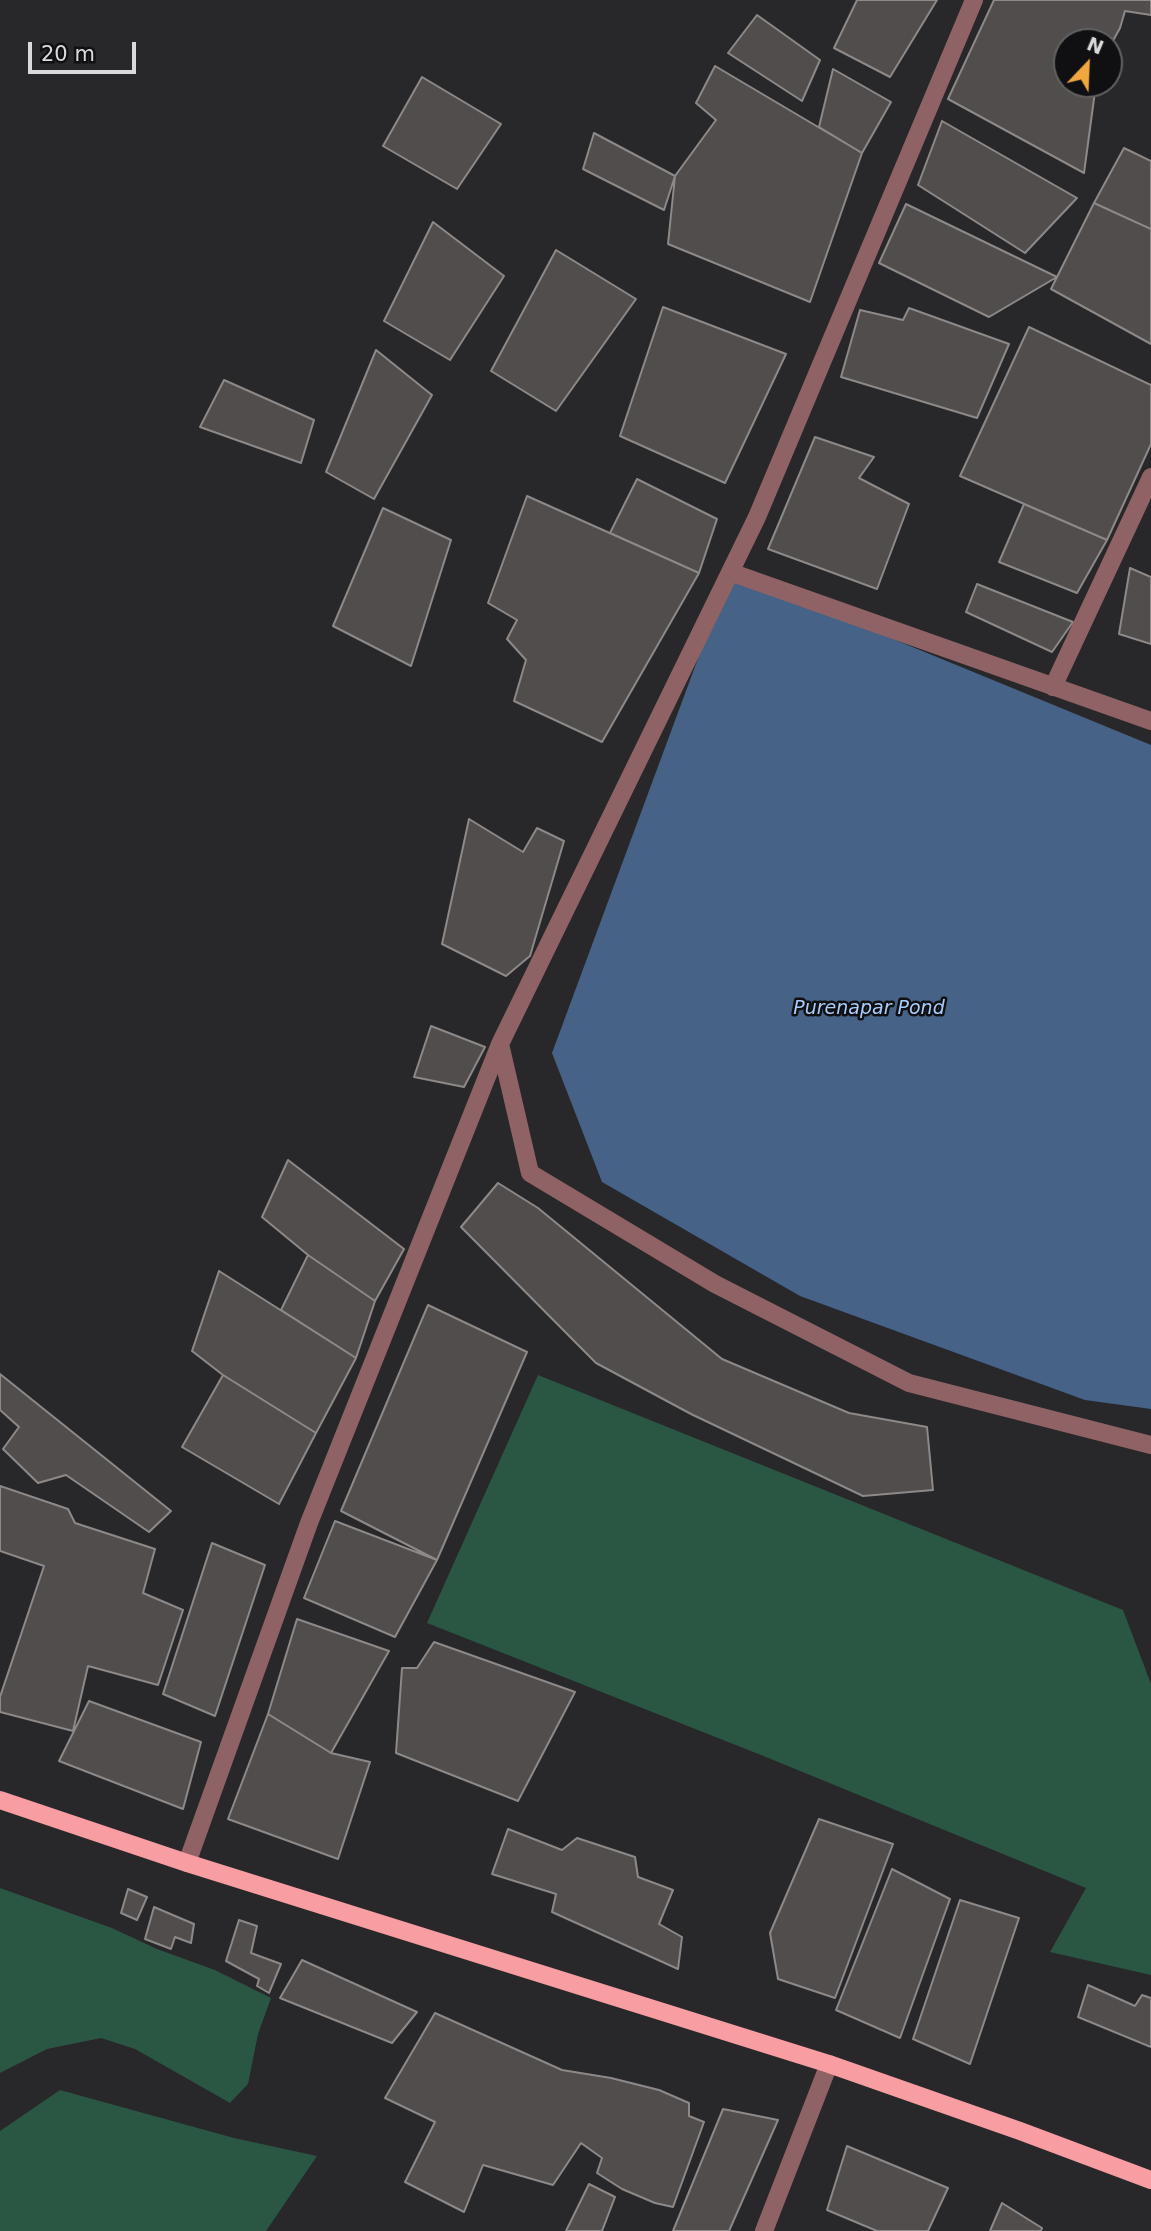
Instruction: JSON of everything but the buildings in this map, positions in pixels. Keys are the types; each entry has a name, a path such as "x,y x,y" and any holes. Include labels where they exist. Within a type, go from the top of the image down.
{"main road":[{"path":"0,1800 187,1863 829,2064 1151,2180"}],"street":[{"path":"187,1863 309,1523 500,1044 757,517 974,0"},
{"path":"1053,687 1151,477"},
{"path":"730,572 1151,721"},
{"path":"500,1044 530,1173 715,1284 909,1383 1151,1445"},
{"path":"764,2231 829,2064"}],"green space":[{"path":"538,1375 1123,1610 1151,1684 1151,1975 1050,1952 1086,1888 761,1755 427,1623"},
{"path":"0,1888 112,1928 157,1949 215,1970 271,1998 258,2034 248,2084 230,2103 135,2049 101,2038 47,2049 0,2073"},
{"path":"60,2090 234,2138 317,2156 266,2231 0,2231 0,2131"}],"water":[{"name":"Purenapar Pond","path":"730,572 1151,745 1151,1409 1085,1400 800,1296 602,1182 552,1053"}]}
